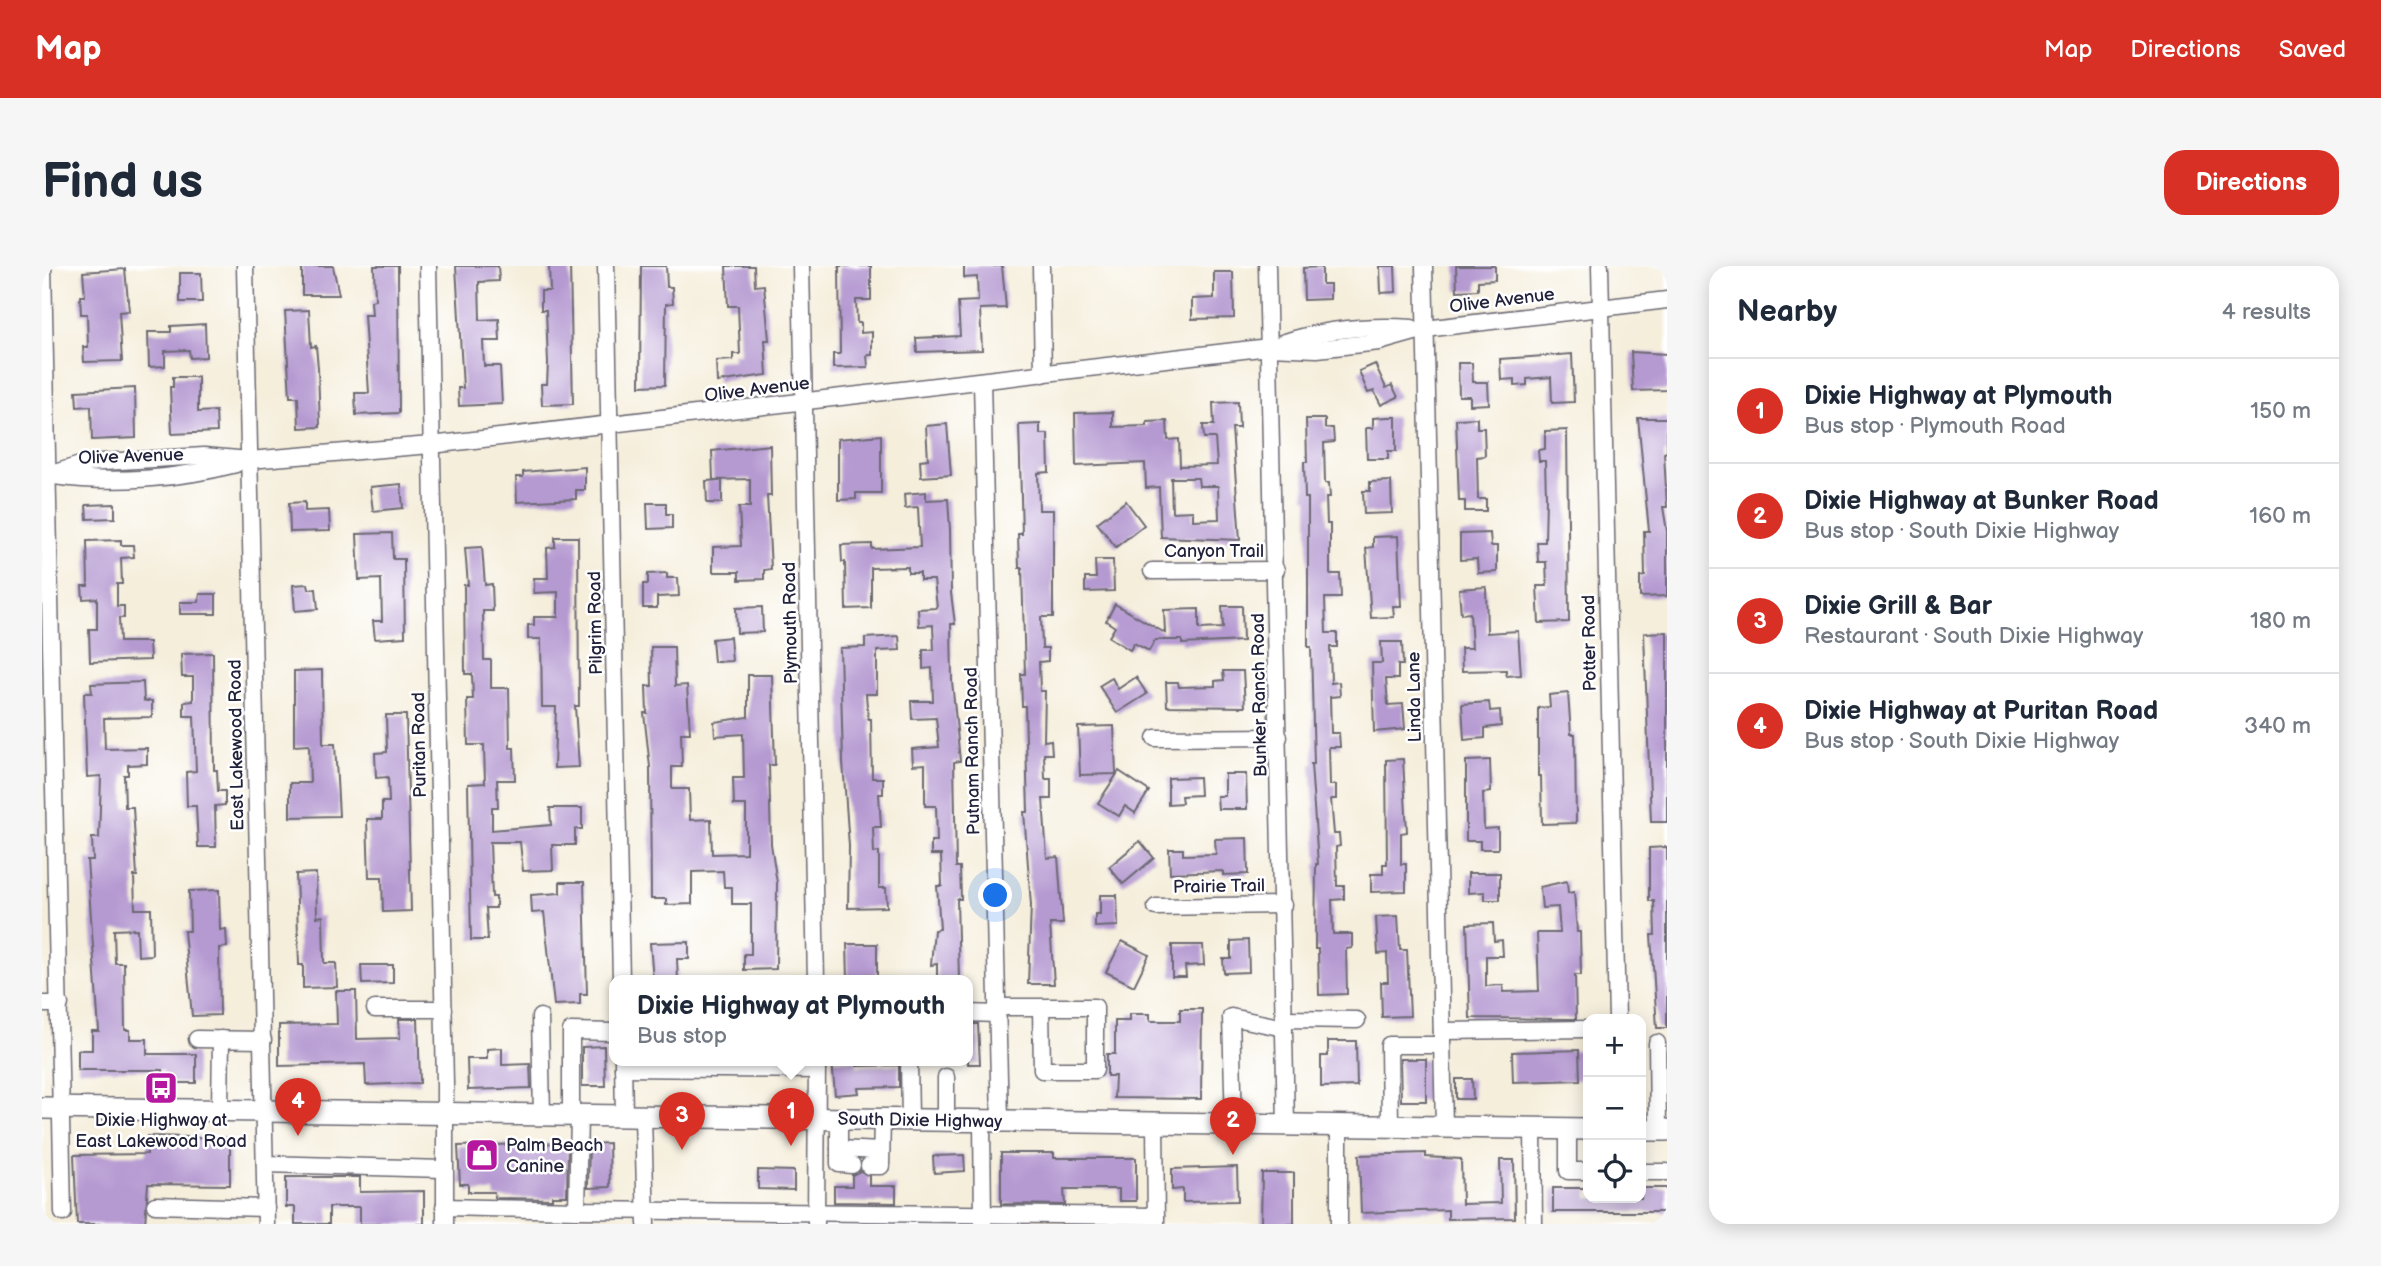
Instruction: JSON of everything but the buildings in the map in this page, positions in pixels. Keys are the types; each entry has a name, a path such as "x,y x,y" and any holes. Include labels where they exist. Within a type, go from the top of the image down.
{"main road":[{"name":"South Dixie Highway","path":"52,1109 1578,1129"}],"street":[{"path":"43,266 45,475 60,1004 52,1109 63,1213"},
{"name":"East Lakewood Road","path":"245,266 266,1216"},
{"name":"Puritan Road","path":"428,266 444,1009 444,1216"},
{"name":"Pilgrim Road","path":"606,266 621,975"},
{"name":"Plymouth Road","path":"801,266 816,975"},
{"path":"1041,266 1043,374"},
{"name":"Bunker Ranch Road","path":"1267,266 1276,570 1286,1124"},
{"name":"Linda Lane","path":"1424,266 1444,1126"},
{"name":"Potter Road","path":"1600,266 1617,1014"},
{"name":"Olive Avenue","path":"45,475 87,463 204,456 249,460 431,445 1269,347 1317,349 1379,342 1425,329 1667,300"},
{"name":"Putnam Ranch Road","path":"982,381 997,1011 983,1219"},
{"name":"Canyon Trail","path":"1152,570 1276,570"},
{"path":"1154,738 1279,737"},
{"name":"Prairie Trail","path":"1156,906 1283,905"},
{"path":"42,1004 60,1004"},
{"path":"973,1013 1041,1007 1094,1007 1095,1070 1042,1070 1041,1007"},
{"path":"375,1009 444,1009"},
{"path":"540,1017 542,1116"},
{"path":"1234,1124 1231,1017 1284,1023 1357,1020"},
{"path":"1390,1126 1389,1045 1442,1038 1583,1029"},
{"path":"577,1210 570,1031 609,1031"},
{"path":"197,1039 263,1040"},
{"path":"220,1110 221,1040"},
{"path":"1655,1130 1657,1043"},
{"path":"623,1066 634,1117 645,1217"},
{"path":"816,1218 817,1066"},
{"path":"909,1066 910,1120"},
{"path":"946,1077 946,1120"},
{"path":"839,1119 843,1159"},
{"path":"869,1166 881,1166 882,1119"},
{"path":"444,1216 577,1210 645,1217 1156,1220 1155,1123"},
{"path":"1339,1125 1339,1224"},
{"path":"1533,1128 1534,1224"},
{"path":"1578,1129 1567,1171 1583,1171"},
{"path":"815,1164 881,1151"},
{"path":"265,1164 443,1168"},
{"path":"1646,1172 1667,1172"},
{"path":"155,1205 266,1216"}],"place":[{"name":"Dixie Highway at East Lakewood Road","path":"161,1088"},
{"name":"Dixie Highway at Puritan Road","path":"298,1136"},
{"name":"Dixie Highway at Plymouth","path":"791,1146"},
{"name":"Dixie Grill & Bar","path":"682,1150"},
{"name":"Palm Beach Canine","path":"482,1155"},
{"name":"Dixie Highway at Bunker Road","path":"1233,1155"}]}
